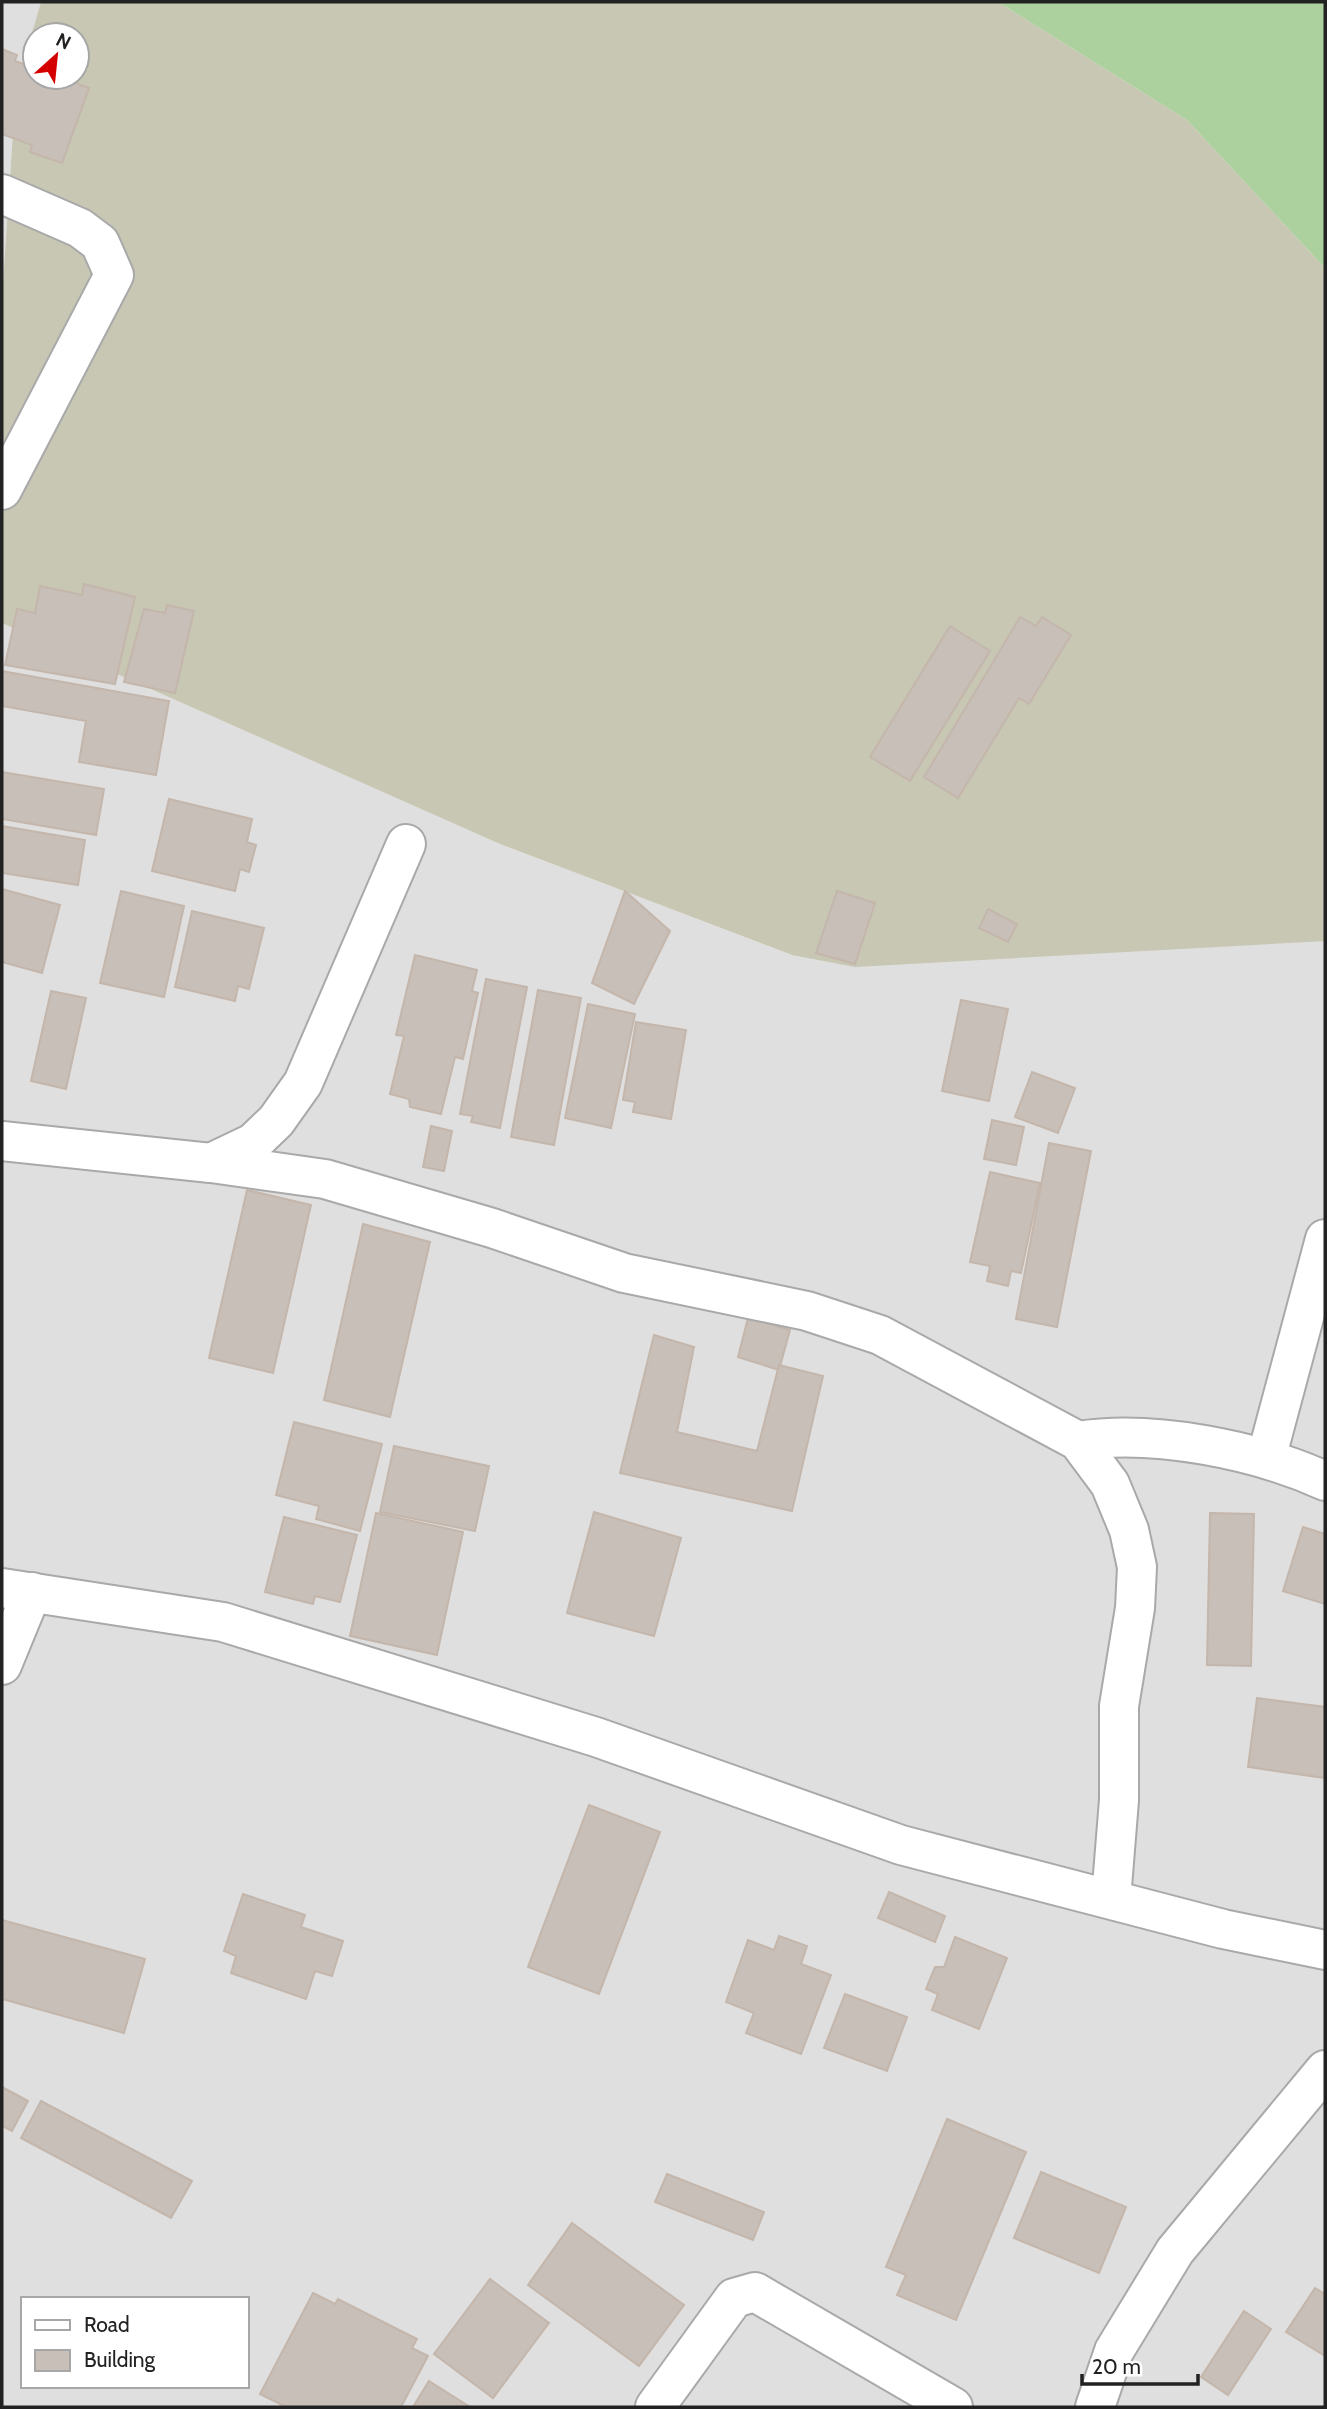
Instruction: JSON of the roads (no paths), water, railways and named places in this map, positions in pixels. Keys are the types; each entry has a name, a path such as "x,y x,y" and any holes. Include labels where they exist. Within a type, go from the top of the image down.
{"street":[{"path":"2,194 80,228 100,243 114,275 2,490"},
{"path":"211,1163 253,1143 276,1121 303,1083 406,844"},
{"path":"2,1141 211,1163 324,1179 492,1228 624,1273 807,1311 880,1335 1078,1441 1110,1484 1129,1530 1137,1567 1135,1608 1119,1706 1119,1800 1111,1899"},
{"path":"1266,1459 1325,1239"},
{"path":"1078,1441 1140,1438 1266,1459 1325,1481"},
{"path":"2,1665 17,1590 223,1622 596,1737 901,1844 1223,1928 1325,1950"},
{"path":"1094,2407 1114,2351 1175,2251 1322,2081"},
{"path":"655,2407 734,2298 755,2292 953,2407"}]}
